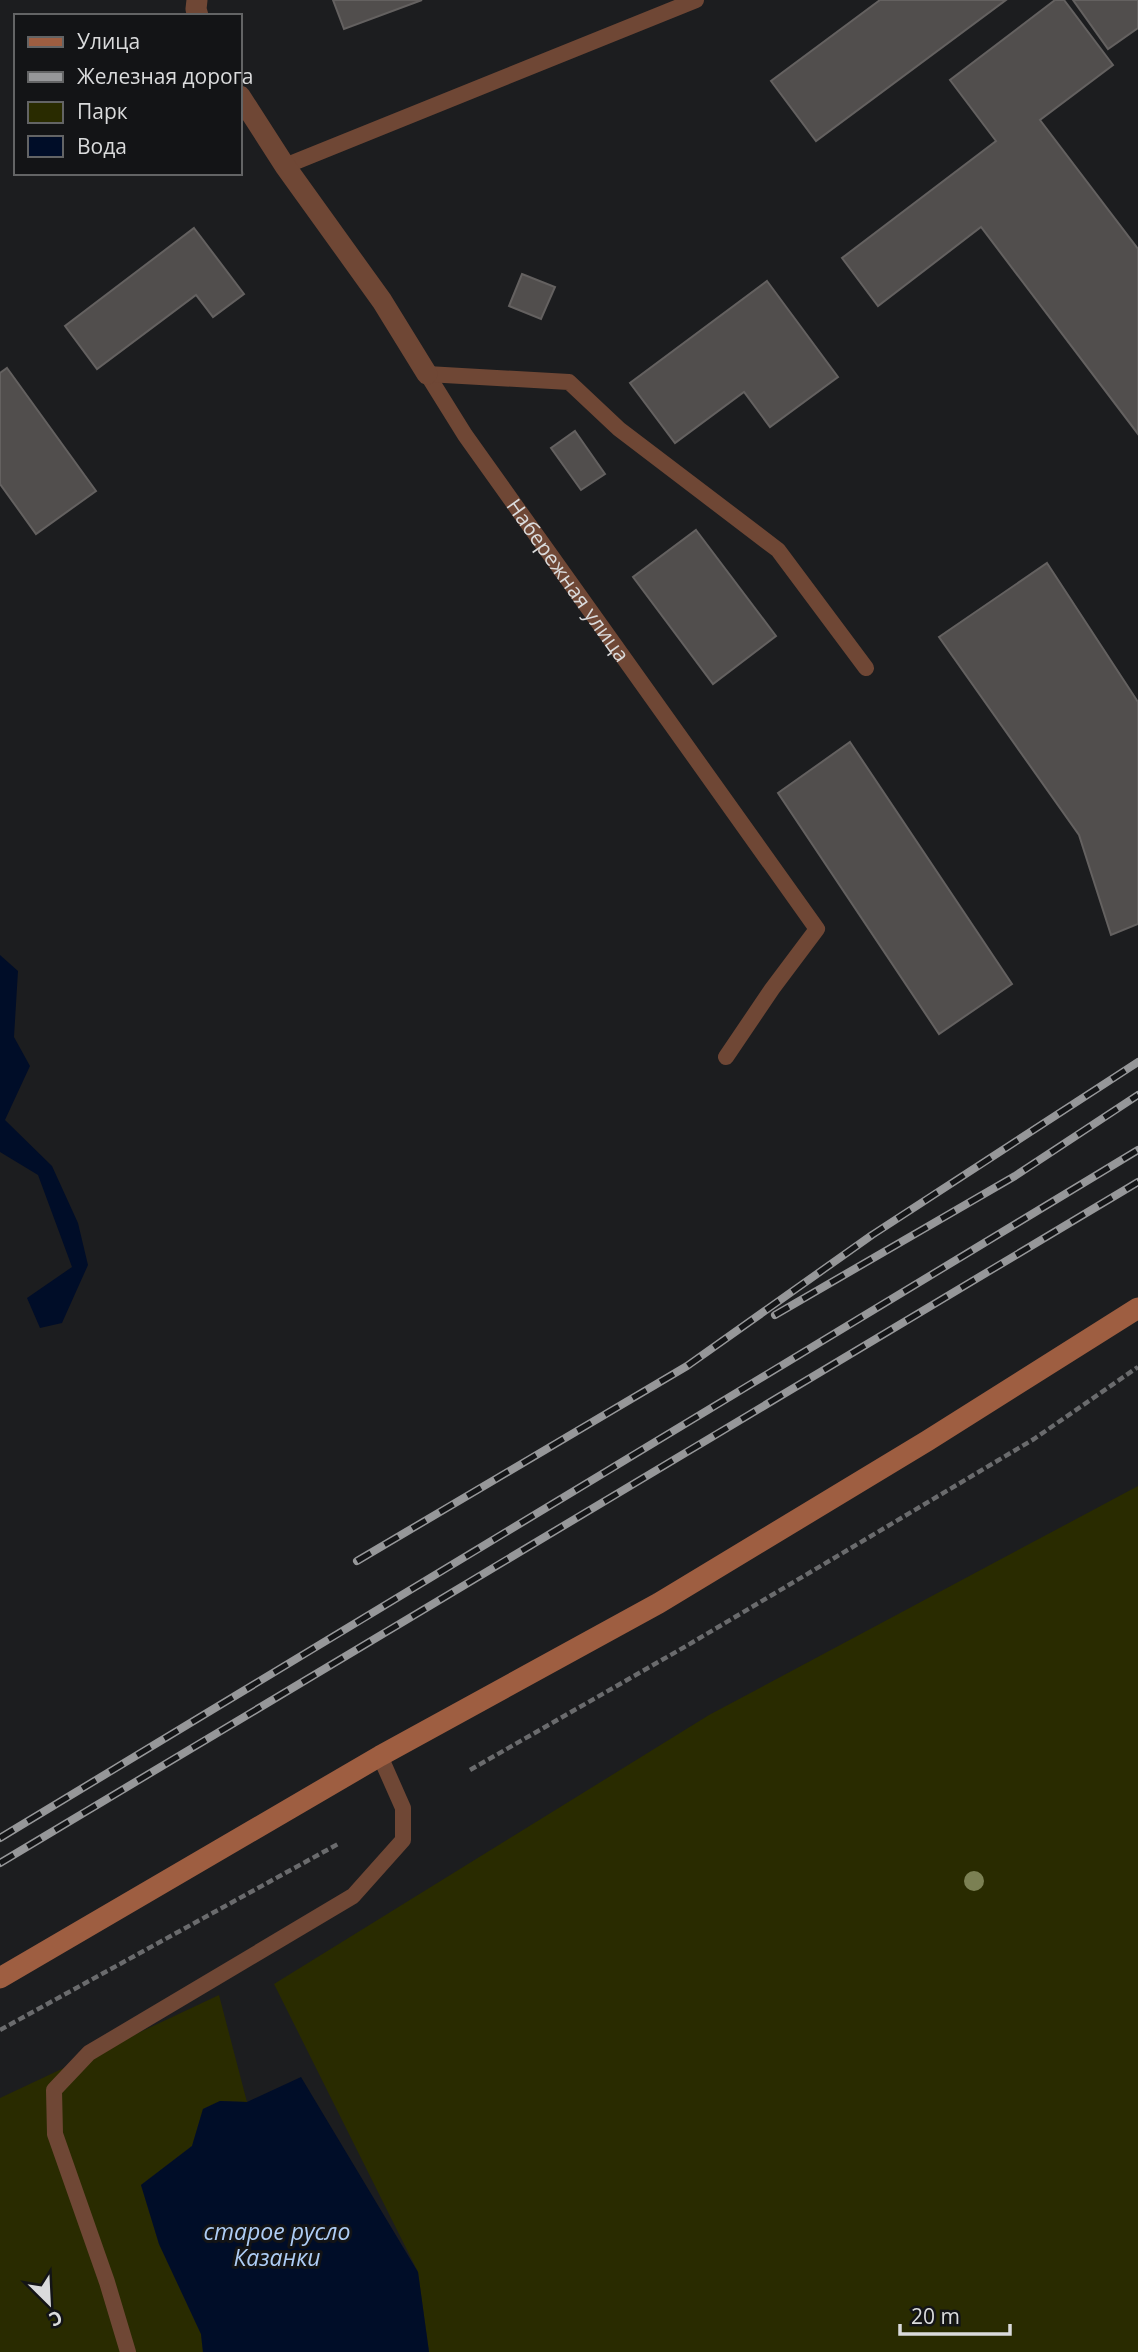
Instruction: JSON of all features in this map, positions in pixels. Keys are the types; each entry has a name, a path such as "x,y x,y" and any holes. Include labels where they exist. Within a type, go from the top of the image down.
{"main road":[{"path":"0,1978 380,1756 659,1603 928,1441 1138,1308"}],"street":[{"name":"Набережная улица","path":"242,99 285,166 382,301 427,374"}],"lane":[{"path":"285,166 696,0"},
{"path":"427,374 569,382 619,429 778,550 866,668"},
{"name":"Набережная улица","path":"427,374 465,435 817,929 726,1057"},
{"path":"128,2352 107,2282 55,2134 54,2090 89,2053 353,1896 403,1840 403,1808 380,1756"}],"path":[{"path":"470,1770 688,1645 1034,1439 1138,1367"},
{"path":"0,2030 338,1844"}],"green space":[{"path":"1138,1486 1138,2352 429,2352 418,2272 274,1984 709,1715"},
{"path":"219,1995 247,2102 220,2101 203,2109 192,2146 141,2185 159,2244 201,2334 203,2352 0,2352 0,2098"}],"water":[{"path":"0,955 18,971 14,1037 30,1066 5,1120 52,1166 78,1223 88,1265 62,1323 40,1328 27,1298 72,1267 38,1175 0,1152"},
{"name":"старое русло Казанки","path":"301,2077 418,2272 429,2352 203,2352 201,2334 159,2244 141,2185 192,2146 203,2109 220,2101 247,2102"}],"building":[{"path":"333,0 422,0 344,29"},
{"path":"880,0 1006,0 816,141 771,81"},
{"path":"1055,0 1064,0 1113,65 1040,120 1138,249 1138,434 981,227 878,306 842,258 996,141 950,80"},
{"path":"1073,0 1138,0 1138,28 1108,49"},
{"path":"194,228 244,294 213,317 196,295 97,369 65,326"},
{"path":"522,274 555,287 541,319 509,306"},
{"path":"767,281 838,377 770,427 744,392 675,443 630,383"},
{"path":"7,368 96,491 36,534 0,484 0,373"},
{"path":"575,431 605,474 581,490 551,448"},
{"path":"696,530 776,636 713,684 633,577"},
{"path":"1047,563 1138,702 1138,924 1111,935 1079,835 939,637"},
{"path":"850,742 1012,984 939,1034 778,793"}],"railway":[{"path":"357,1561 687,1366 872,1235 1138,1062"},
{"path":"775,1315 1015,1176 1138,1095"},
{"path":"0,1838 1138,1150"},
{"path":"0,1863 1138,1182"}]}
